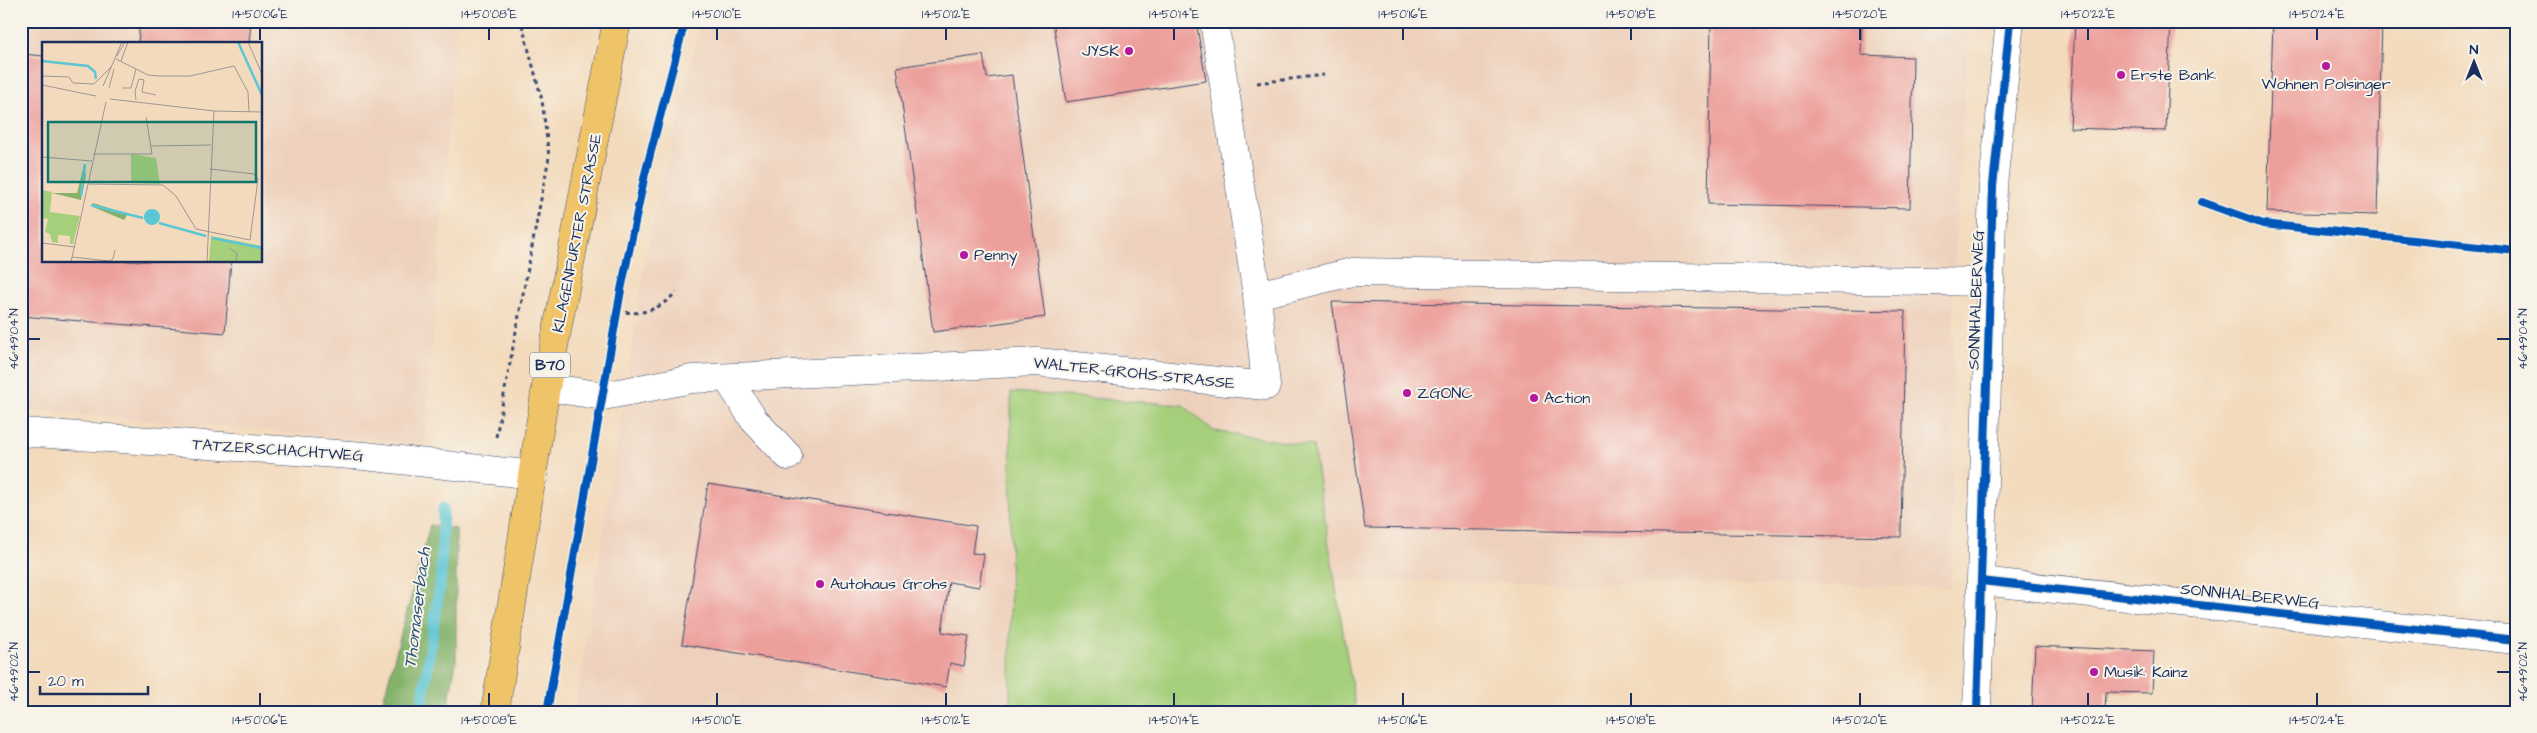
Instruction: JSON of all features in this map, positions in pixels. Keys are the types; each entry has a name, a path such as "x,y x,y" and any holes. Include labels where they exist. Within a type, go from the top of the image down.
{"main road":[{"name":"KLAGENFURTER STRASSE","path":"494,712 534,475 546,387 617,21"}],"street":[{"name":"WALTER-GROHS-STRASSE","path":"546,387 604,396 692,380 1037,362 1266,386 1257,295 1214,21"},
{"name":"SONNHALBERWEG","path":"1977,712 1993,186 2010,21"},
{"path":"1257,295 1352,272 1990,282"},
{"path":"727,378 754,420 788,456"},
{"name":"TATZERSCHACHTWEG","path":"21,432 365,456 534,475"},
{"name":"SONNHALBERWEG","path":"1981,581 2516,640"}],"path":[{"path":"490,470 549,157 542,100 521,21"},
{"path":"1224,88 1324,74"},
{"path":"616,321 618,308 630,314 649,311 667,302 676,292"}],"shaded area":[{"path":"21,21 456,21 425,444 21,409"},
{"path":"702,21 1969,21 1954,269 1951,587 1335,580 1313,446 1214,431 1183,405 1011,392 1010,712 575,712 649,239"},
{"path":"21,458 26,459 26,712 21,712"}],"green space":[{"path":"1011,392 1183,405 1214,431 1313,446 1356,712 1010,712"},
{"path":"430,525 456,529 456,662 447,712 380,712"}],"building":[{"path":"140,21 251,21 249,42 138,42"},
{"name":"JYSK","path":"1053,21 1196,21 1206,81 1066,102"},
{"path":"1711,21 1862,21 1861,55 1913,57 1910,208 1708,204"},
{"name":"Erste Bank","path":"2075,21 2171,21 2166,131 2070,128"},
{"path":"2273,21 2382,21 2377,215 2267,212"},
{"path":"21,54 42,56 42,262 231,262 225,333 21,316"},
{"path":"983,55 987,78 1012,75 1045,317 933,332 897,67"},
{"path":"1332,302 1905,311 1901,537 1365,528"},
{"name":"Autohaus Grohs","path":"708,484 976,526 972,553 984,554 979,587 949,582 942,632 969,636 964,666 950,663 946,687 682,644"},
{"name":"Musik Kainz","path":"2035,646 2154,651 2152,693 2106,692 2105,712 2032,712"}],"waterway":[{"name":"Thomaserbach","path":"421,712 441,576 443,508"}],"cycle path":[{"path":"547,712 621,290 645,174 685,21"},
{"path":"1977,712 1993,186 2010,21"},
{"path":"2202,202 2263,224 2516,251"},
{"path":"1981,581 2516,640"}],"place":[{"name":"JYSK","path":"1129,51"},
{"name":"Wohnen Polsinger","path":"2326,66"},
{"name":"Erste Bank","path":"2121,75"},
{"name":"Penny","path":"964,255"},
{"name":"ZGONC","path":"1407,393"},
{"name":"Action","path":"1534,398"},
{"name":"Autohaus Grohs","path":"820,584"},
{"name":"Musik Kainz","path":"2094,672"}]}
